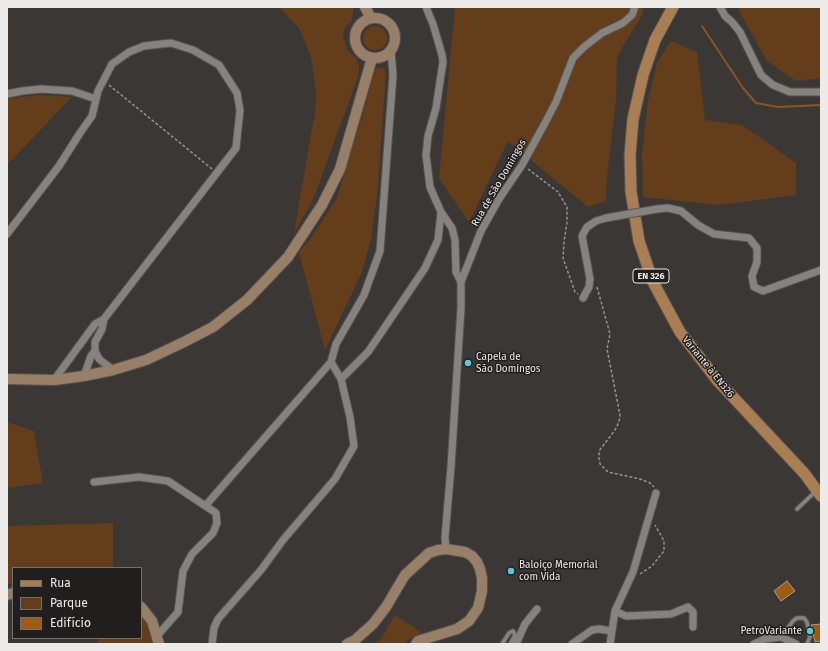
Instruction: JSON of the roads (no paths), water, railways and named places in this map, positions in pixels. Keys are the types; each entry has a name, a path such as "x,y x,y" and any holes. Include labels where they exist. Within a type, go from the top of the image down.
{"main road":[{"path":"365,7 371,18"},
{"name":"Variante à EN326","path":"673,7 655,40 643,75 633,119 630,155 631,192 639,241 653,282 680,332 717,380 804,473 819,493"},
{"path":"371,18 385,20 391,25 396,38 391,51 384,56 372,58 366,56 356,46 356,32 360,26 371,18"},
{"path":"7,379 54,380 84,376 113,370 146,360 213,327 247,300 288,257 322,205 340,169 372,58"},
{"path":"347,644 355,640 373,624 386,607 405,575 417,562 429,553 446,549 465,552 472,556 477,562 482,578 482,591 478,608 469,620 457,629 418,641 416,644"},
{"path":"142,608 152,621 158,640"}],"street":[{"path":"426,7 433,24 443,62 436,108 428,136 426,155 430,187 441,212 452,228 455,240 456,272 461,282"},
{"name":"Rua de São Domingos","path":"446,549 445,537 461,308 461,282 482,231 499,199 522,165 556,102 573,58 602,33 623,22 632,15 635,7"},
{"path":"720,7 725,16 740,32 761,75 772,85 790,92 821,92"},
{"path":"7,234 59,166 92,116 98,91 112,64 129,52 144,46 171,43 193,50 219,65 237,94 240,110 236,148 104,319 95,324 54,380"},
{"path":"206,506 331,362 336,344 364,295 380,251 393,75 391,51"},
{"path":"7,94 41,89 72,91 96,99"},
{"path":"583,298 589,287 590,279 582,236 587,227 596,221 606,218 657,209 668,208 681,211 698,225 714,234 749,238 757,248 757,262 752,276 754,287 763,291 821,270"},
{"path":"341,379 368,352 425,268 438,240 441,212"},
{"path":"84,376 91,356 95,351 96,342 102,329 104,319"},
{"path":"95,351 99,359 113,370"},
{"path":"212,644 214,628 218,619 261,570 282,540 335,479 354,446 350,417 341,379 331,362"},
{"path":"94,482 139,477 168,481 216,513 217,523 213,533 192,554 183,571 178,612 158,640"},
{"path":"610,644 614,611 631,577 656,493"},
{"path":"614,611 626,616 671,614 688,607 693,612 693,627"},
{"path":"516,644 525,624 537,609"},
{"path":"572,644 592,630 599,629 612,631"},
{"path":"754,644 765,638 781,637 796,644"}],"lane":[{"path":"797,509 819,493"},
{"path":"781,637 792,620 804,618 807,622 810,637 807,644"},
{"path":"502,644 509,633 513,631 515,635 510,644"}],"waterway":[{"path":"702,26 743,88 756,103 778,107 821,105"}],"place":[{"name":"Capela de São Domingos","path":"468,363"},
{"name":"Baloiço Memorial com Vida","path":"511,571"},
{"name":"PetroVariante","path":"810,631"}]}
